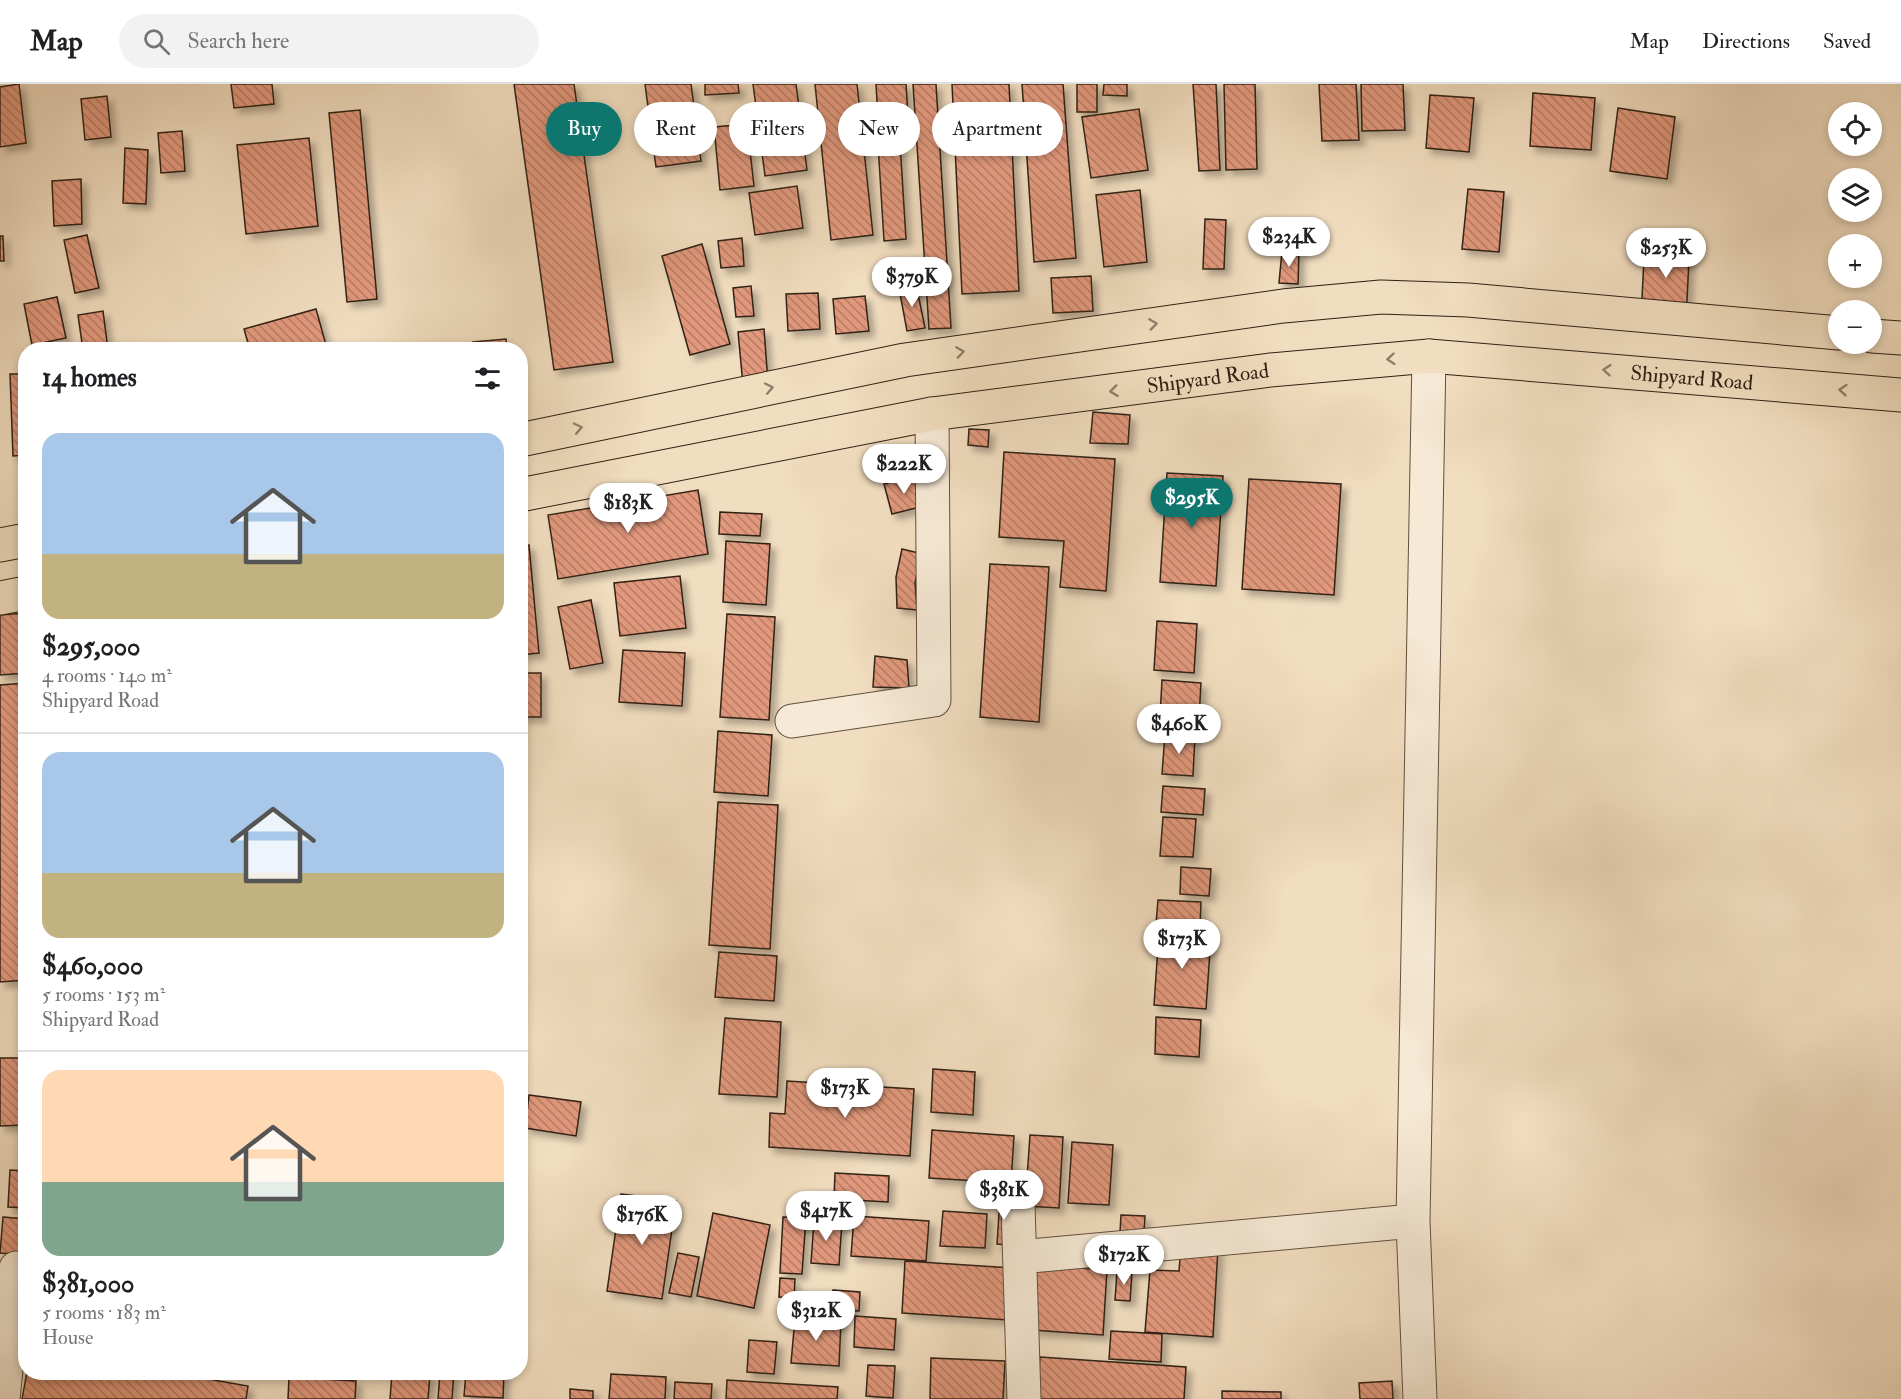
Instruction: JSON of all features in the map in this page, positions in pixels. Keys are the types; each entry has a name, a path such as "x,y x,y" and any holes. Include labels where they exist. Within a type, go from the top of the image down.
{"main road":[{"path":"528,438 905,360 1283,306 1381,297 1468,300 1828,332"},
{"path":"1882,337 1901,338"},
{"name":"Shipyard Road","path":"528,493 932,414 1270,370 1429,356 1901,395"},
{"path":"0,545 18,542"},
{"path":"0,598 18,594"}],"street":[{"path":"1420,1399 1413,1221 1429,356"},
{"path":"792,721 934,700 932,414"},
{"path":"1018,1205 1024,1399"},
{"path":"1020,1257 1413,1221"},
{"path":"3,1399 10,1283"}],"building":[{"path":"19,84 26,143 0,147 0,87"},
{"path":"231,84 272,84 274,104 234,108"},
{"path":"514,84 574,84 577,102 546,102 546,156 584,156 613,362 554,370"},
{"path":"645,84 691,84 693,102 647,102"},
{"path":"705,84 738,84 739,93 705,95"},
{"path":"753,84 796,84 798,102 755,102"},
{"path":"815,84 857,84 859,102 838,102 838,156 865,156 873,235 831,240 822,156 826,156 826,102 817,102"},
{"path":"876,84 906,84 907,102 877,102"},
{"path":"913,84 936,84 937,102 932,102 932,156 940,156 951,328 929,329 918,156 920,156 920,102 914,102"},
{"path":"952,84 1009,84 1010,102 953,102"},
{"path":"1022,84 1063,84 1076,258 1034,262 1027,156 1063,156 1063,102 1023,102"},
{"path":"1077,84 1097,84 1097,112 1077,112"},
{"path":"1104,84 1127,84 1127,96 1103,95"},
{"path":"1193,84 1216,84 1220,170 1199,171"},
{"path":"1224,84 1255,84 1257,169 1226,170"},
{"path":"1319,84 1356,84 1359,140 1322,141"},
{"path":"1361,84 1403,84 1405,130 1362,131"},
{"path":"1533,93 1595,98 1591,150 1530,146"},
{"path":"1430,95 1474,98 1469,152 1426,148"},
{"path":"107,96 111,137 85,140 81,99"},
{"path":"1618,108 1675,117 1667,179 1610,171"},
{"path":"1139,109 1148,170 1091,178 1082,117"},
{"path":"360,110 377,299 347,302 329,113"},
{"path":"729,126 729,156 751,156 754,186 720,190 717,127"},
{"path":"182,131 185,171 161,173 158,133"},
{"path":"309,138 318,226 246,234 237,145"},
{"path":"125,148 148,150 146,204 123,203"},
{"path":"655,156 700,156 701,161 656,167"},
{"path":"762,156 805,156 807,170 765,176"},
{"path":"879,156 901,156 906,239 884,241"},
{"path":"955,156 1012,156 1019,291 962,294"},
{"path":"81,179 82,224 54,226 52,181"},
{"path":"797,186 803,228 755,235 749,193"},
{"path":"1468,189 1504,192 1499,252 1462,249"},
{"path":"1140,190 1147,262 1104,267 1096,195"},
{"path":"1205,219 1226,220 1224,269 1203,269"},
{"path":"87,235 99,288 75,293 64,240"},
{"path":"0,236 3,236 4,261 0,261"},
{"path":"742,238 744,266 721,268 718,241"},
{"path":"1645,239 1690,241 1686,319 1641,317"},
{"path":"702,244 730,344 690,355 662,256"},
{"path":"1282,251 1299,252 1298,284 1279,283"},
{"path":"1091,276 1093,311 1053,313 1051,278"},
{"path":"916,284 925,328 907,331 899,288"},
{"path":"751,286 754,316 736,317 733,288"},
{"path":"818,293 820,329 788,331 786,294"},
{"path":"865,296 869,331 836,334 833,299"},
{"path":"57,297 66,338 31,342 24,304"},
{"path":"316,309 325,342 248,342 244,329"},
{"path":"103,311 107,342 82,342 78,315"},
{"path":"764,329 768,382 743,385 738,332"},
{"path":"506,339 506,342 473,342"},
{"path":"10,374 18,374 18,456 13,456"},
{"path":"1093,412 1130,415 1128,444 1090,443"},
{"path":"969,429 989,430 988,447 968,445"},
{"path":"1004,452 1115,459 1106,591 1060,587 1064,541 999,537"},
{"path":"1167,473 1223,476 1216,586 1160,582"},
{"path":"917,475 924,506 892,514 884,484"},
{"path":"1249,479 1341,484 1334,595 1242,589"},
{"path":"698,490 708,554 558,579 548,515"},
{"path":"720,512 762,514 760,536 719,534"},
{"path":"726,541 770,544 766,605 723,602"},
{"path":"528,545 539,653 528,654"},
{"path":"902,549 923,554 915,582 917,610 897,608 896,577"},
{"path":"990,564 1049,567 1039,722 980,717"},
{"path":"680,576 686,628 620,636 614,583"},
{"path":"591,600 603,663 570,669 558,607"},
{"path":"18,614 18,674 0,675 0,615"},
{"path":"727,614 775,617 769,720 720,717"},
{"path":"1157,621 1197,624 1194,673 1154,670"},
{"path":"623,650 685,653 682,706 619,702"},
{"path":"875,656 907,660 909,688 873,687"},
{"path":"528,673 541,673 541,717 528,717"},
{"path":"1162,680 1201,683 1199,719 1160,716"},
{"path":"18,684 18,981 0,982 0,685"},
{"path":"718,731 772,735 768,796 714,792"},
{"path":"1165,734 1195,735 1193,776 1162,774"},
{"path":"1163,786 1205,789 1203,815 1161,812"},
{"path":"718,802 778,805 770,949 709,945"},
{"path":"1163,817 1196,819 1193,857 1160,856"},
{"path":"1181,867 1211,869 1209,896 1180,894"},
{"path":"1158,900 1201,902 1200,927 1156,924"},
{"path":"1159,932 1211,936 1206,1009 1154,1005"},
{"path":"719,952 777,956 774,1001 715,997"},
{"path":"1156,1017 1201,1020 1199,1057 1155,1054"},
{"path":"725,1018 781,1022 777,1097 719,1094"},
{"path":"0,1058 18,1058 18,1125 0,1126"},
{"path":"933,1069 975,1072 973,1115 931,1112"},
{"path":"787,1081 914,1089 910,1156 769,1147 770,1113 785,1114"},
{"path":"529,1095 581,1102 576,1136 528,1128"},
{"path":"932,1130 1014,1136 1011,1183 929,1178"},
{"path":"1030,1135 1063,1137 1059,1208 1025,1206"},
{"path":"1072,1142 1113,1145 1109,1205 1068,1203"},
{"path":"10,1170 18,1170 18,1208 8,1207"},
{"path":"835,1173 889,1176 888,1202 834,1199"},
{"path":"621,1194 676,1201 662,1299 607,1291"},
{"path":"1000,1197 1011,1198 1009,1245 997,1244"},
{"path":"943,1211 987,1214 985,1248 940,1246"},
{"path":"713,1213 770,1225 754,1308 697,1296"},
{"path":"1121,1215 1145,1216 1144,1232 1120,1232"},
{"path":"854,1216 929,1221 926,1261 851,1256"},
{"path":"3,1217 18,1218 18,1254 0,1253"},
{"path":"783,1217 806,1218 802,1274 780,1273"},
{"path":"814,1220 842,1222 839,1265 811,1263"},
{"path":"1181,1246 1218,1248 1213,1337 1145,1332 1150,1270 1179,1271"},
{"path":"678,1253 699,1257 691,1297 669,1293"},
{"path":"905,1261 1012,1268 1008,1320 902,1313"},
{"path":"1036,1265 1107,1270 1103,1335 1032,1330"},
{"path":"1117,1271 1132,1272 1130,1301 1115,1300"},
{"path":"780,1278 795,1279 794,1298 779,1297"},
{"path":"833,1290 860,1292 859,1311 831,1310"},
{"path":"855,1316 896,1319 894,1350 854,1347"},
{"path":"795,1318 841,1321 839,1366 791,1363"},
{"path":"1111,1331 1162,1334 1161,1362 1109,1359"},
{"path":"749,1340 777,1342 774,1374 747,1372"},
{"path":"1040,1357 1186,1367 1184,1399 1037,1399"},
{"path":"931,1358 1005,1361 1003,1399 930,1399"},
{"path":"868,1365 895,1366 893,1398 866,1396"},
{"path":"611,1374 666,1377 665,1399 609,1399"},
{"path":"26,1380 214,1380 248,1386 246,1399 22,1399"},
{"path":"289,1380 356,1381 355,1399 288,1399"},
{"path":"391,1380 430,1380 428,1399 390,1399"},
{"path":"439,1380 453,1380 452,1399 438,1399"},
{"path":"465,1380 504,1380 503,1398 464,1396"},
{"path":"727,1380 838,1387 837,1399 726,1399"},
{"path":"1392,1381 1393,1399 1360,1399 1359,1383"},
{"path":"675,1382 712,1384 711,1399 674,1399"},
{"path":"570,1389 593,1391 593,1399 570,1399"},
{"path":"1222,1391 1281,1392 1281,1399 1222,1399"}]}
